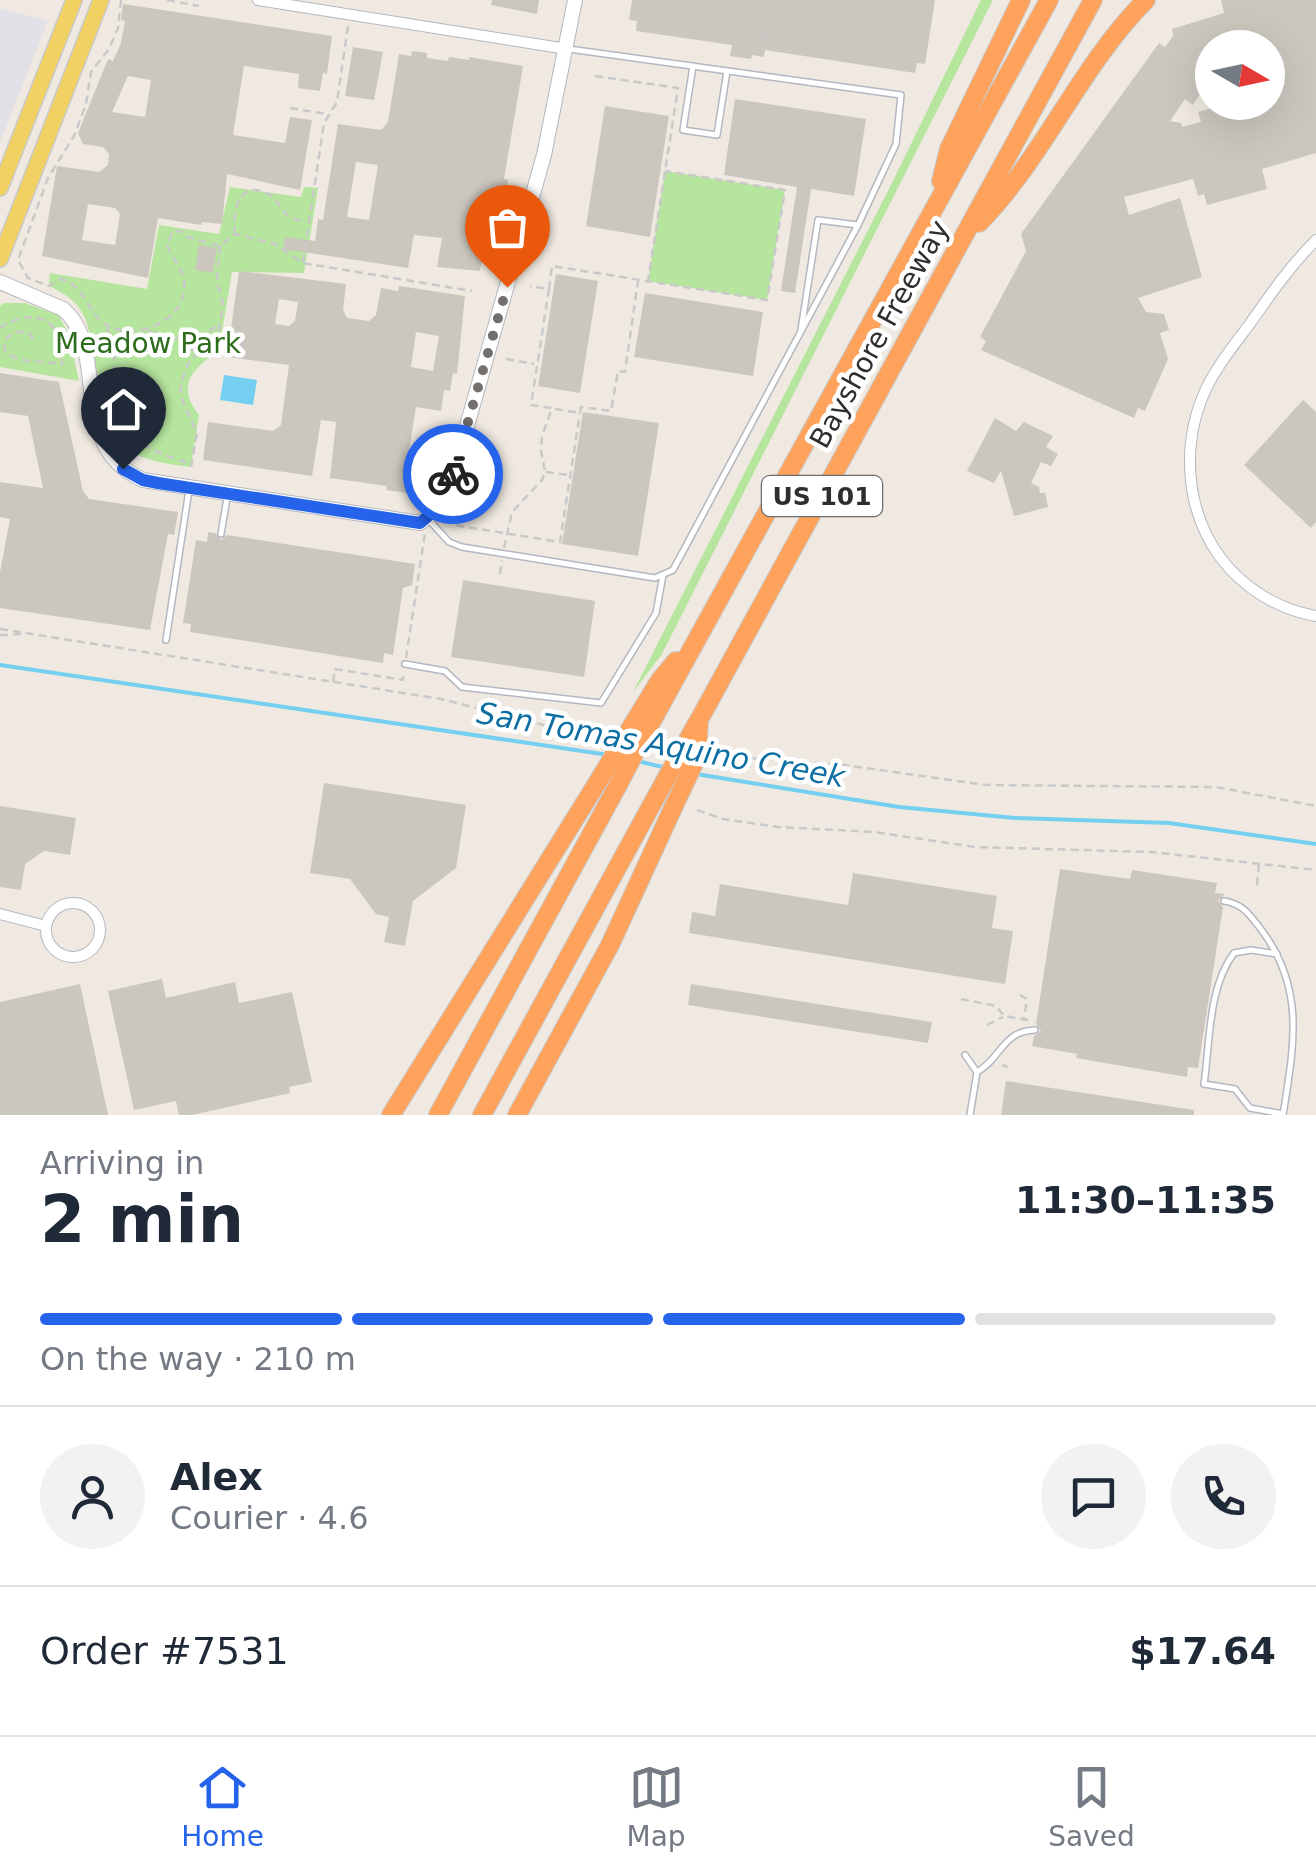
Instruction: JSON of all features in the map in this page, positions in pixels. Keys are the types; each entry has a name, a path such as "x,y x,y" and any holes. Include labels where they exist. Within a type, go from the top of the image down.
{"highway":[{"path":"936,206 949,149 1021,0"},
{"name":"Bayshore Freeway","path":"438,1115 632,740 704,626 1048,0"},
{"name":"Bayshore Freeway","path":"482,1115 1093,0"},
{"path":"963,239 1003,198 1105,49 1146,0"},
{"path":"517,1115 610,944 674,808 697,757 699,720"},
{"path":"390,1115 460,1001 608,784"},
{"path":"529,1115 600,974 610,944"},
{"path":"400,1115 460,1001"}],"main road":[{"path":"0,188 74,0"},
{"path":"0,259 102,0"}],"street":[{"path":"258,0 567,49"},
{"path":"0,282 71,316 83,350 99,432 114,460 143,480 227,495 428,517 449,489 536,188 576,0"},
{"path":"1316,240 1284,274 1210,380 1191,435 1189,471 1194,504 1223,561 1241,580 1275,604 1316,616"},
{"path":"78,903 98,918 99,936 90,951 72,957 56,951 46,935 46,926 61,906 78,903"},
{"path":"0,914 46,926"}],"lane":[{"path":"350,14 352,0"},
{"path":"428,517 449,542 503,554 655,578 677,564 858,225 896,144 901,95 567,49"},
{"path":"693,66 684,130 717,136 727,71"},
{"path":"800,333 818,220 858,225"},
{"path":"166,640 190,488"},
{"path":"221,534 227,495"},
{"path":"405,664 445,670 462,687 601,703 656,614 662,575"},
{"path":"1224,900 1248,911 1277,954 1287,976 1294,1041 1283,1114 1250,1108 1235,1090 1204,1084 1217,991 1226,963 1234,952 1277,954"},
{"path":"977,1072 990,1065 1006,1039 1020,1031 1035,1030"},
{"path":"964,1055 977,1072 970,1115"}],"path":[{"path":"120,0 118,28 109,49 91,72 86,104 74,136 48,178 18,260 28,278 49,286 60,279 73,284 107,326 114,345 114,366 128,399 122,422 134,440 160,450 168,459 191,465 197,433 180,394 180,384 196,353 215,344 223,304 217,280 220,246 235,234"},
{"path":"167,0 199,6"},
{"path":"303,263 328,114 337,102 350,14"},
{"path":"735,31 770,37"},
{"path":"595,76 678,88 648,282"},
{"path":"290,108 328,114"},
{"path":"580,413 531,406 552,266 767,300 784,190 665,171"},
{"path":"235,234 234,207 242,194 249,191 268,194 289,217 309,222"},
{"path":"107,326 130,331 145,329 165,321 181,302 184,292 180,267 167,245 174,231 182,230 187,237 220,246"},
{"path":"235,234 275,244 303,263 472,291"},
{"path":"428,517 454,525 560,542 580,413 582,407 612,411 618,371 625,372 638,280"},
{"path":"530,286 548,289"},
{"path":"0,328 13,318 28,316 45,322 57,332 62,365 21,361 4,349 5,340 14,332 28,332 34,340"},
{"path":"179,340 195,338 220,324"},
{"path":"145,329 179,340 196,353"},
{"path":"506,359 536,364"},
{"path":"500,574 515,506 536,488 545,472 541,450 552,408"},
{"path":"545,472 570,476"},
{"path":"401,693 428,517 420,490"},
{"path":"0,632 30,633 401,693 515,716"},
{"path":"333,682 335,669 402,680"},
{"path":"794,762 853,766 986,785 1216,787 1316,806"},
{"path":"697,810 724,819 778,827 874,832 974,847 1151,852 1316,870"},
{"path":"1257,884 1259,861"},
{"path":"1020,995 1027,1000 1024,1019"},
{"path":"960,1000 996,1006 1004,1016"},
{"path":"987,1025 1004,1016 1036,1021"},
{"path":"1002,1066 1008,1067"}],"shaded area":[{"path":"0,8 48,21 0,142"}],"green space":[{"path":"981,0 993,0 662,654 633,692 891,185"},
{"path":"665,171 785,190 767,300 648,281"},
{"name":"Meadow Park","path":"230,187 301,197 304,187 318,188 304,273 232,272 219,350 195,371 188,386 188,395 199,415 191,467 147,459 128,450 110,434 87,323 73,300 49,286 50,273 147,289 159,225 219,234"},
{"path":"25,303 58,315 68,332 79,381 0,367 0,306"}],"water":[{"path":"224,375 257,380 253,405 220,400"}],"building":[{"path":"492,0 539,0 537,14 491,5"},
{"path":"632,0 935,0 925,64 917,63 915,73 765,50 764,57 730,56 732,45 636,31 637,21 629,20"},
{"path":"1221,0 1316,0 1316,153 1262,169 1267,189 1207,205 1204,194 1198,196 1193,179 1124,197 1129,215 1180,198 1202,277 1138,298 1146,312 1164,314 1169,330 1160,333 1168,359 1145,411 1138,408 1134,418 981,350 986,341 980,337 1026,251 1021,234 1159,43 1165,47 1173,36 1172,29 1224,13"},
{"path":"123,4 332,36 327,74 323,73 320,91 298,88 299,74 244,66 233,135 285,143 290,117 312,120 300,190 227,174 222,224 158,218 148,278 42,256 57,166 99,172 108,165 109,154 103,147 83,144 78,133 108,59 113,61 121,43 125,21 121,20","holes":["128,76 151,80 145,117 112,112","88,204 115,208 120,214 115,245 82,240"]},
{"path":"353,47 383,52 374,100 345,96"},
{"path":"412,51 448,61 449,57 469,57 523,66 504,179 508,180 502,218 489,215 480,271 437,267 442,238 414,235 408,268 283,249 285,237 315,241 318,219 323,220 338,124 381,130 388,122 399,54 411,56","holes":["356,162 378,165 369,220 347,217"]},
{"path":"735,99 866,119 854,196 811,189 795,293 781,291 797,187 724,175"},
{"path":"605,106 669,116 650,237 586,226"},
{"path":"199,245 217,248 213,273 195,270"},
{"path":"239,271 346,284 343,310 347,318 369,321 376,315 381,288 398,291 399,286 465,296 457,374 453,373 450,391 444,390 441,411 416,407 406,470 411,470 408,493 330,478 336,422 321,420 312,476 203,460 208,422 273,431 281,425 289,365 227,357","holes":["279,299 298,302 295,321 289,326 275,324","416,332 439,336 433,371 411,367"]},
{"path":"556,274 598,281 580,393 538,386"},
{"path":"645,293 763,312 753,376 634,357"},
{"path":"0,373 59,382 83,491 89,499 178,512 174,535 168,534 150,630 0,608 0,572 10,519 0,517 0,482 43,488 28,416 0,412"},
{"path":"1303,400 1316,412 1316,522 1311,528 1244,465"},
{"path":"583,412 659,423 638,556 562,544"},
{"path":"995,418 1016,431 1024,422 1053,436 1046,447 1058,454 1051,466 1041,462 1031,483 1045,493 1048,507 1014,516 1001,471 994,483 967,471"},
{"path":"208,532 221,540 227,535 415,564 412,585 403,588 393,655 384,653 383,663 190,632 191,624 183,623 196,540 207,542"},
{"path":"463,580 595,601 584,677 451,657"},
{"path":"324,783 466,805 456,868 413,901 405,946 384,942 389,917 376,914 350,879 310,873"},
{"path":"0,806 76,818 70,855 44,851 25,864 21,890 0,887"},
{"path":"1060,869 1130,879 1132,870 1217,883 1215,893 1225,894 1218,901 1223,907 1198,1068 1188,1067 1187,1077 1076,1058 1077,1054 1032,1046 1034,1036 1041,1031 1036,1024"},
{"path":"853,873 997,896 992,928 1013,931 1005,984 689,933 692,912 715,916 720,884 848,905"},
{"path":"162,979 166,998 235,982 239,1003 292,992 312,1082 289,1087 290,1093 192,1115 179,1115 176,1101 134,1110 108,991"},
{"path":"80,984 108,1115 0,1115 0,1002"},
{"path":"691,984 932,1022 928,1043 688,1005"},
{"path":"1006,1081 1194,1110 1194,1115 1001,1115"}],"waterway":[{"name":"San Tomas Aquino Creek","path":"0,665 609,755"},
{"name":"San Tomas Aquino Creek","path":"637,761 667,768"},
{"name":"San Tomas Aquino Creek","path":"696,774 899,807 1015,818 1169,823 1316,844"}],"way so far":[{"path":"453,474 507,287"}],"route":[{"path":"123,469 158,483 420,523 442,504 453,474"}]}
